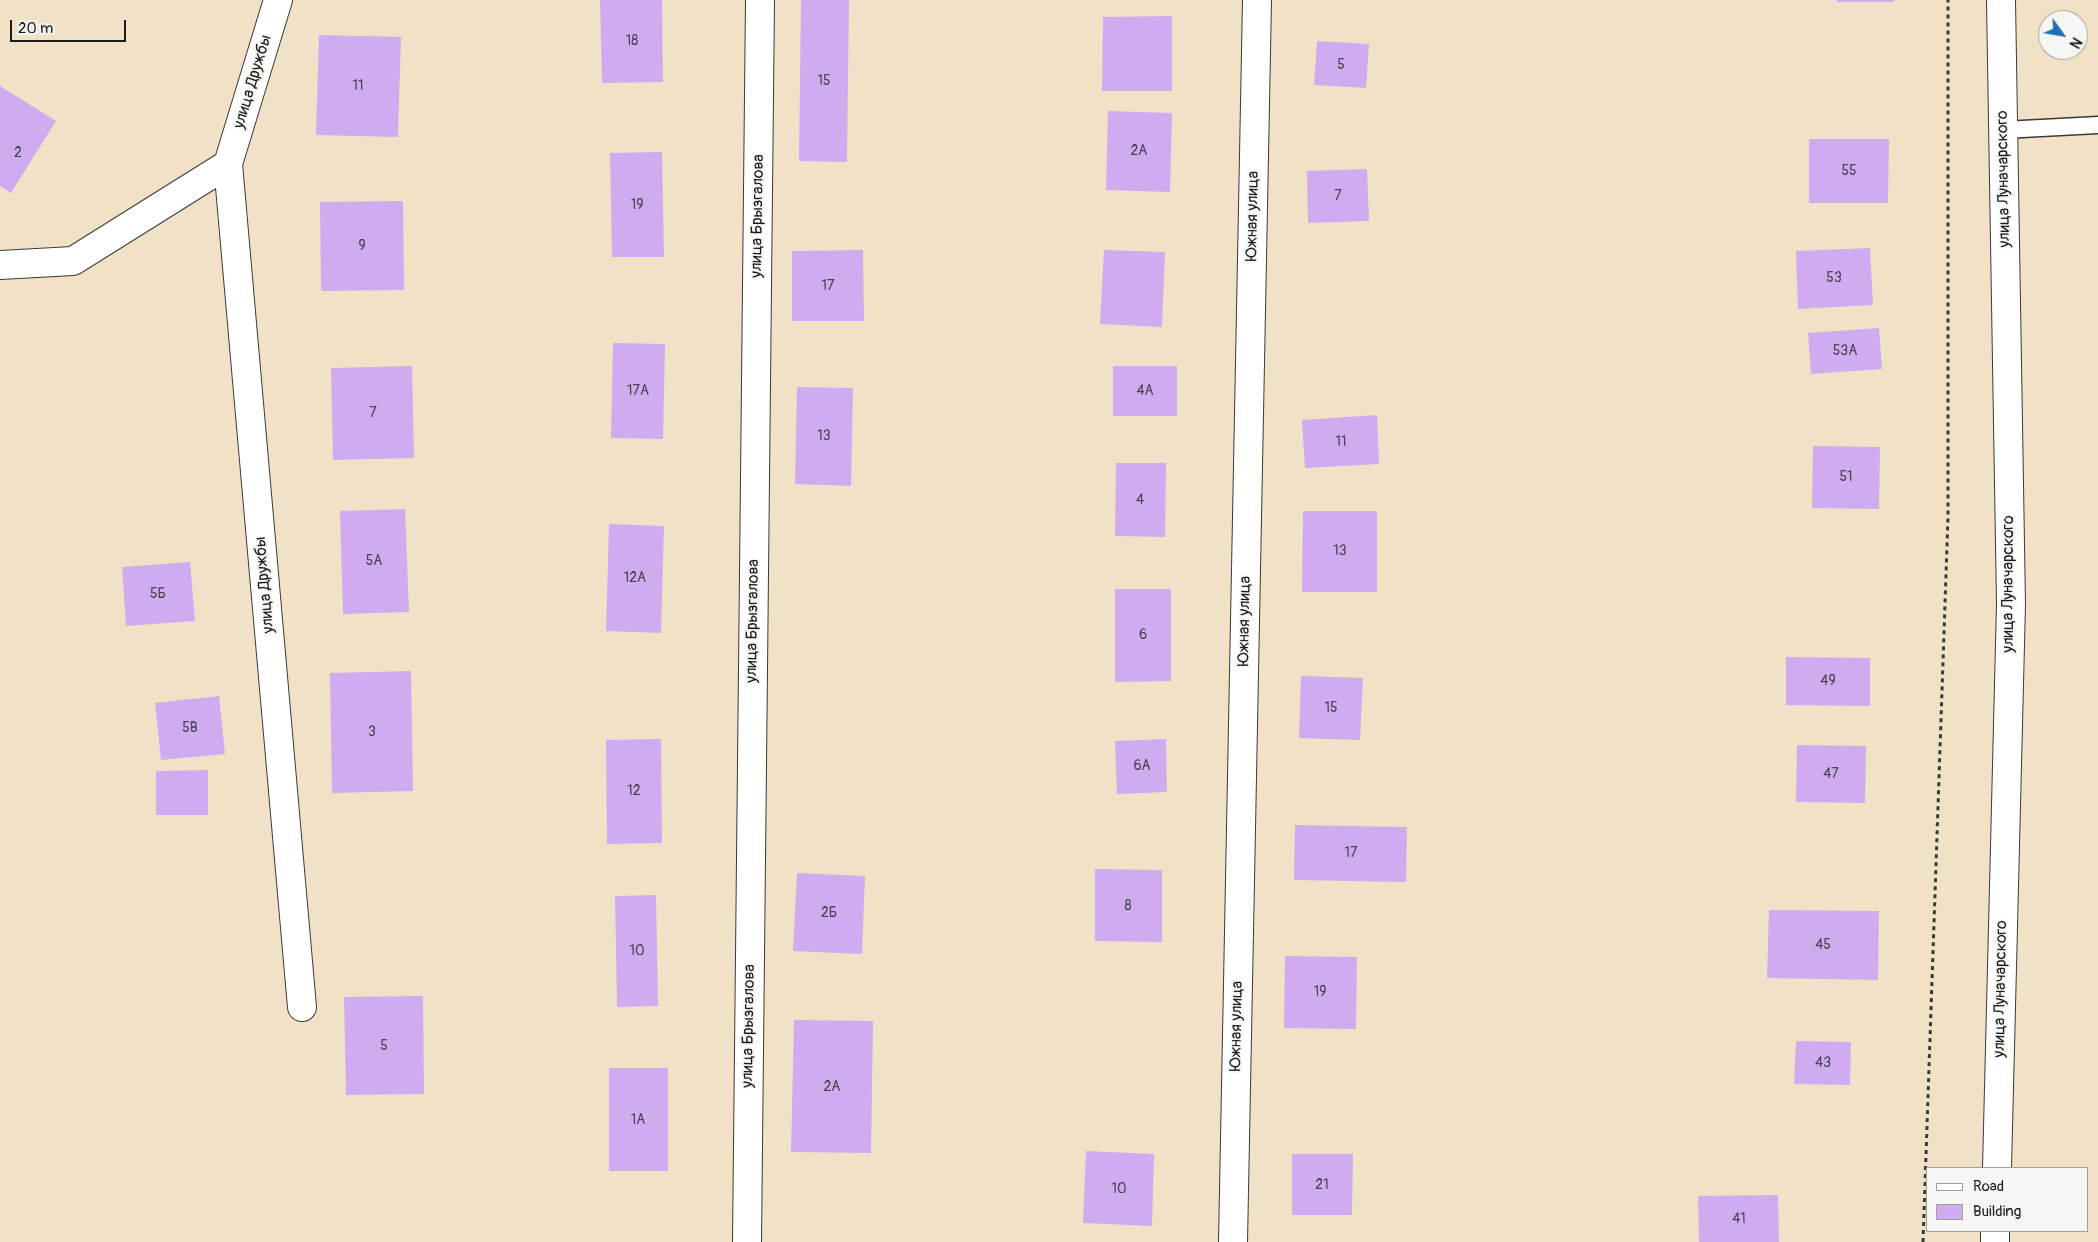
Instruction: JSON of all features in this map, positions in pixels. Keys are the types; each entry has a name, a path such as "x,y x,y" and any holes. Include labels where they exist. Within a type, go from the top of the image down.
{"street":[{"name":"улица Дружбы","path":"278,0 228,164 302,1007"},
{"name":"улица Брызгалова","path":"747,1242 760,0"},
{"name":"Южная улица","path":"1233,1242 1257,0"},
{"name":"улица Луначарского","path":"1996,1167 2011,604 2001,0"},
{"path":"0,265 74,261 228,164"}],"lane":[{"path":"2003,130 2098,125"}],"path":[{"path":"1923,1242 1948,517 1948,0"}],"building":[{"path":"600,0 662,0 663,82 602,83"},
{"path":"801,0 849,0 847,162 799,161"},
{"path":"1837,0 1894,0 1894,2 1837,2"},
{"path":"1172,16 1172,91 1102,91 1103,17"},
{"path":"319,35 401,37 398,137 316,135"},
{"path":"1317,41 1369,44 1366,88 1314,85"},
{"path":"0,86 56,121 11,193 0,186"},
{"path":"1108,111 1172,113 1170,192 1106,190"},
{"path":"1809,139 1889,139 1888,203 1809,203"},
{"path":"662,152 664,257 612,257 610,153"},
{"path":"1367,169 1369,221 1308,223 1307,171"},
{"path":"403,201 404,290 321,291 320,202"},
{"path":"1870,248 1873,305 1798,309 1796,251"},
{"path":"863,250 864,321 792,321 792,251"},
{"path":"1104,250 1165,252 1162,327 1100,324"},
{"path":"1879,328 1882,369 1811,374 1808,333"},
{"path":"613,343 665,344 663,439 611,438"},
{"path":"412,366 414,458 333,460 331,368"},
{"path":"1113,366 1177,366 1177,416 1113,416"},
{"path":"797,387 853,388 851,486 795,484"},
{"path":"1377,415 1379,464 1305,468 1302,420"},
{"path":"1813,446 1880,447 1879,509 1812,508"},
{"path":"1116,463 1166,463 1165,537 1115,536"},
{"path":"405,509 409,612 343,614 340,511"},
{"path":"1303,511 1377,511 1377,592 1302,592"},
{"path":"609,524 664,526 661,633 606,631"},
{"path":"190,562 195,621 126,626 122,567"},
{"path":"1115,589 1171,589 1171,681 1115,682"},
{"path":"1786,657 1870,658 1870,706 1786,705"},
{"path":"411,671 413,791 332,793 330,673"},
{"path":"1301,676 1363,678 1360,740 1299,738"},
{"path":"219,696 225,754 161,760 155,703"},
{"path":"661,739 662,843 607,844 606,740"},
{"path":"1166,739 1167,792 1117,794 1115,741"},
{"path":"1797,745 1866,746 1865,803 1796,802"},
{"path":"208,770 208,815 156,815 156,771"},
{"path":"1295,825 1407,827 1406,882 1294,880"},
{"path":"1095,869 1162,870 1162,942 1095,941"},
{"path":"797,873 865,876 862,954 793,951"},
{"path":"656,895 658,1006 617,1007 615,896"},
{"path":"1769,910 1879,911 1878,980 1767,978"},
{"path":"1285,956 1357,957 1356,1029 1284,1028"},
{"path":"423,996 424,1094 346,1095 344,997"},
{"path":"794,1020 873,1021 871,1153 791,1152"},
{"path":"1796,1041 1851,1042 1850,1085 1794,1084"},
{"path":"609,1068 668,1068 668,1171 609,1171"},
{"path":"1086,1151 1154,1154 1152,1226 1083,1223"},
{"path":"1292,1154 1353,1154 1352,1215 1292,1215"},
{"path":"1778,1195 1779,1242 1699,1242 1698,1196"}]}
